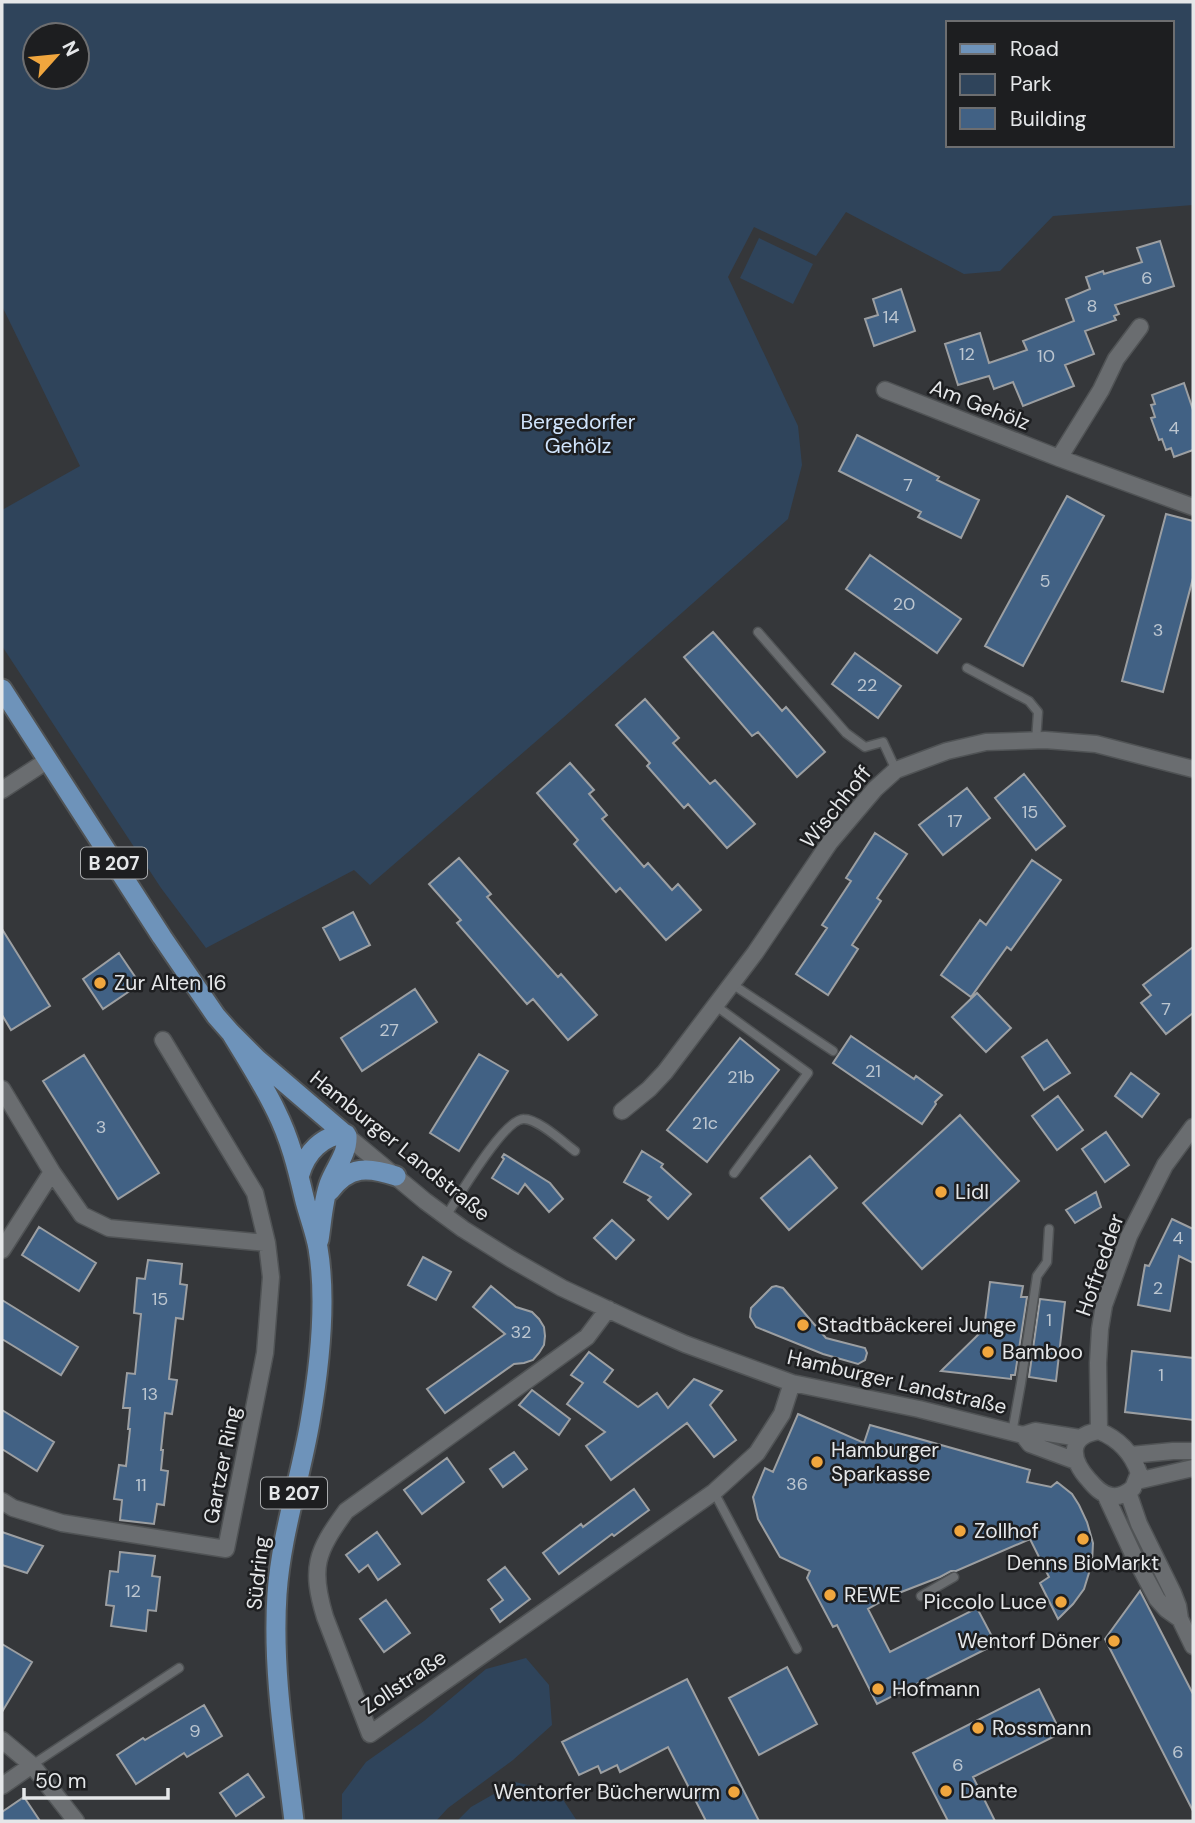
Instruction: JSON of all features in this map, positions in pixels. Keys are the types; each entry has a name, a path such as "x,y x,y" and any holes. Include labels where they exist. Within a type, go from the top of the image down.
{"main road":[{"name":"Hamburger Landstraße","path":"2,689 209,1006 231,1034 346,1135"},
{"name":"Südring","path":"231,1034 276,1110 290,1142 318,1247 321,1288 316,1387 288,1516 277,1595 276,1668 294,1821"},
{"name":"Südring","path":"318,1247 326,1197 346,1149 346,1135"},
{"path":"300,1174 311,1151 328,1138 346,1135"},
{"path":"326,1197 344,1176 355,1171 369,1170 396,1177"}],"street":[{"path":"1059,458 1101,390 1116,359 1140,327"},
{"name":"Am Gehölz","path":"885,390 1193,507"},
{"name":"Wischhoff","path":"622,1111 666,1072 732,984 831,842 875,789 896,770 947,751 986,742 1036,741 1096,744 1193,769"},
{"path":"2,790 48,760"},
{"name":"Gartzer Ring","path":"2,1501 13,1508 62,1523 226,1549 265,1353 271,1277 267,1243 255,1194 163,1040"},
{"path":"2,1089 82,1215 108,1228 267,1243"},
{"name":"Hoffredder","path":"1099,1431 1098,1363 1104,1305 1129,1236 1165,1165 1193,1127"},
{"name":"Hamburger Landstraße","path":"346,1135 446,1216 521,1265 562,1288 685,1344 792,1383 919,1409 1017,1434 1030,1444 1076,1461"},
{"path":"2,1250 52,1171"},
{"name":"Zollstraße","path":"608,1309 587,1337 346,1511 328,1536 317,1566 319,1598 369,1734 714,1492 757,1452 782,1414 792,1383"},
{"name":"Hamburger Landstraße","path":"1017,1434 1035,1431 1080,1438"},
{"path":"1180,1619 1157,1599 1105,1494 1081,1471 1076,1461 1076,1443 1088,1433 1099,1431 1108,1434 1131,1455 1139,1473 1133,1486 1133,1509 1173,1593 1180,1619 1193,1646"},
{"path":"1131,1455 1193,1451"},
{"path":"1105,1494 1113,1496 1133,1486 1193,1468"},
{"path":"2,1741 32,1765 76,1821"},
{"path":"2,1786 32,1765"}],"lane":[{"path":"758,632 846,733 865,747 883,742 896,770"},
{"path":"967,668 1029,701 1038,712 1036,741"},
{"path":"732,984 833,1051"},
{"path":"716,1006 808,1073 734,1173"},
{"path":"446,1216 496,1140 515,1122 523,1119 536,1123 575,1151"},
{"path":"1017,1434 1037,1276 1047,1262 1049,1229"},
{"path":"714,1492 797,1648"},
{"path":"921,1596 954,1577"},
{"path":"32,1765 179,1668"}],"green space":[{"name":"Bergedorfer Gehölz","path":"2,2 1193,2 1193,205 1053,216 1000,271 964,274 846,212 816,256 754,227 728,277 798,426 802,465 788,519 370,885 354,870 206,948 161,888 2,646 2,510 80,466 2,306"},
{"path":"759,238 813,264 793,304 740,278"},
{"path":"526,1658 549,1685 552,1725 513,1760 448,1808 436,1821 342,1821 342,1794 366,1762 424,1721 486,1669"},
{"path":"515,1782 558,1792 577,1821 457,1821 471,1807"}],"building":[{"path":"1160,241 1174,286 1115,305 1119,314 1114,316 1116,320 1085,331 1094,354 1065,365 1074,386 1023,406 1013,382 994,389 989,376 958,385 945,344 980,333 989,363 1027,350 1023,341 1074,321 1066,299 1090,289 1086,277 1142,262 1137,248"},
{"path":"901,289 915,331 874,346 865,319 878,315 873,299"},
{"path":"1184,383 1193,410 1193,450 1174,457 1171,448 1166,450 1162,439 1159,440 1151,418 1155,417 1151,405 1155,404 1152,395"},
{"path":"857,435 979,500 961,538 918,517 921,512 839,471"},
{"path":"1067,496 1104,516 1023,666 985,646"},
{"path":"1166,514 1193,521 1193,578 1163,692 1122,681"},
{"path":"870,555 961,619 937,653 846,589"},
{"path":"713,632 782,711 786,707 825,752 797,777 758,732 752,736 684,657"},
{"path":"855,653 901,686 878,718 832,684"},
{"path":"645,699 679,738 673,743 710,784 715,780 755,824 727,848 688,804 684,808 647,766 650,763 616,725"},
{"path":"570,763 594,790 589,794 607,815 602,819 644,867 648,863 672,890 678,884 701,910 666,940 620,888 616,892 574,844 578,840 537,793"},
{"path":"1024,774 1065,826 1036,850 995,798"},
{"path":"967,788 990,818 943,855 919,825"},
{"path":"875,833 907,854 877,898 881,901 852,945 858,949 828,995 796,974 827,928 822,925 851,881 846,878"},
{"path":"459,858 491,894 487,897 558,977 561,974 597,1015 568,1040 533,999 527,1004 457,923 461,920 429,884"},
{"path":"1032,860 1061,880 1011,950 1007,947 971,997 941,975 980,920 986,925"},
{"path":"353,912 370,945 340,960 323,928"},
{"path":"2,929 50,1006 11,1030 2,1015"},
{"path":"1193,947 1193,1013 1166,1034 1141,1003 1151,995 1143,985"},
{"path":"119,953 140,984 103,1009 83,979"},
{"path":"415,989 437,1022 362,1071 341,1038"},
{"path":"977,993 1011,1028 986,1052 952,1017"},
{"path":"851,1036 942,1095 922,1124 833,1063"},
{"path":"740,1038 779,1070 707,1162 667,1130"},
{"path":"1047,1040 1070,1073 1044,1090 1022,1057"},
{"path":"479,1054 508,1071 459,1151 430,1133"},
{"path":"84,1055 159,1173 118,1199 43,1081"},
{"path":"1131,1073 1159,1094 1142,1117 1115,1096"},
{"path":"1058,1096 1083,1130 1057,1150 1032,1116"},
{"name":"Lidl","path":"960,1115 1019,1181 922,1269 863,1203"},
{"path":"1106,1132 1129,1165 1105,1182 1082,1149"},
{"path":"642,1151 663,1164 661,1167 691,1194 668,1219 648,1200 651,1197 624,1182"},
{"path":"504,1154 550,1183 563,1199 549,1212 525,1184 518,1194 492,1178 504,1159"},
{"path":"810,1156 837,1188 789,1230 761,1198"},
{"path":"1096,1192 1101,1207 1075,1223 1066,1210"},
{"path":"1172,1219 1193,1229 1193,1263 1179,1256 1170,1311 1138,1305 1145,1265 1149,1266"},
{"path":"612,1220 634,1240 616,1259 594,1238"},
{"path":"39,1227 96,1263 79,1291 22,1255"},
{"path":"423,1257 451,1272 436,1300 408,1285"},
{"path":"148,1260 182,1264 180,1284 187,1285 183,1319 176,1318 169,1379 177,1380 172,1414 165,1413 161,1450 161,1470 168,1471 164,1505 157,1504 154,1524 120,1520 122,1500 114,1499 119,1465 126,1466 130,1429 130,1408 123,1408 127,1373 135,1374 141,1314 134,1313 137,1278 145,1279"},
{"path":"990,1282 1023,1286 1021,1297 1027,1297 1015,1375 1011,1375 1011,1379 941,1371 984,1329"},
{"path":"491,1286 516,1307 532,1312 539,1319 544,1327 544,1345 533,1360 514,1364 445,1413 427,1389 505,1334 473,1307"},
{"path":"776,1286 783,1288 826,1338 865,1348 865,1360 858,1364 823,1354 756,1327 750,1317 751,1308"},
{"path":"1040,1299 1065,1302 1056,1381 1029,1377"},
{"path":"2,1300 78,1347 61,1375 2,1339"},
{"path":"1132,1351 1193,1358 1193,1420 1125,1412"},
{"path":"589,1352 613,1370 604,1382 638,1407 657,1393 668,1408 694,1379 722,1391 710,1405 736,1440 714,1457 687,1423 611,1480 586,1446 605,1432 567,1404 583,1383 571,1375"},
{"path":"532,1390 570,1419 559,1435 519,1405"},
{"path":"2,1410 54,1442 37,1471 2,1449"},
{"name":"Zollhof","path":"798,1414 864,1443 870,1425 1030,1470 1027,1482 1051,1487 1057,1482 1072,1494 1079,1505 1093,1543 1092,1563 1084,1589 1058,1619 1040,1583 1049,1577 1030,1539 891,1596 868,1609 890,1652 977,1608 996,1644 877,1704 837,1625 833,1627 807,1578 810,1571 780,1557 758,1519 753,1497 765,1468 773,1472"},
{"path":"514,1452 527,1469 503,1487 490,1469"},
{"path":"447,1458 464,1482 422,1514 404,1490"},
{"path":"634,1489 649,1510 559,1574 543,1553"},
{"path":"2,1532 43,1546 27,1573 2,1565"},
{"path":"377,1532 400,1564 378,1580 368,1565 359,1572 346,1555"},
{"path":"120,1552 155,1556 152,1576 160,1577 156,1611 148,1610 146,1631 111,1626 114,1606 106,1605 110,1571 118,1572"},
{"path":"505,1567 530,1599 500,1622 491,1609 503,1600 488,1580"},
{"path":"1140,1591 1193,1694 1193,1811 1105,1639"},
{"path":"386,1600 410,1633 384,1652 360,1619"},
{"path":"2,1644 32,1662 2,1712"},
{"path":"787,1667 817,1724 759,1755 729,1698"},
{"path":"687,1679 759,1821 706,1821 668,1747 620,1772 617,1765 601,1773 598,1766 579,1775 562,1742"},
{"path":"1039,1689 1061,1733 973,1777 995,1821 948,1821 913,1753"},
{"path":"204,1705 222,1736 187,1757 184,1753 136,1784 117,1755"},
{"path":"248,1774 264,1797 236,1816 220,1793"},
{"path":"24,1797 40,1821 2,1821 2,1812"}],"place":[{"name":"Zur Alten 16","path":"100,983"},
{"name":"Lidl","path":"941,1192"},
{"name":"Stadtbäckerei Junge","path":"803,1325"},
{"name":"Bamboo","path":"988,1352"},
{"name":"Hamburger Sparkasse","path":"817,1462"},
{"name":"Zollhof","path":"960,1531"},
{"name":"Denns BioMarkt","path":"1083,1539"},
{"name":"REWE","path":"830,1595"},
{"name":"Piccolo Luce","path":"1061,1602"},
{"name":"Wentorf Döner","path":"1114,1641"},
{"name":"Hofmann","path":"878,1689"},
{"name":"Rossmann","path":"978,1728"},
{"name":"Dante","path":"946,1791"},
{"name":"Wentorfer Bücherwurm","path":"734,1792"}]}
